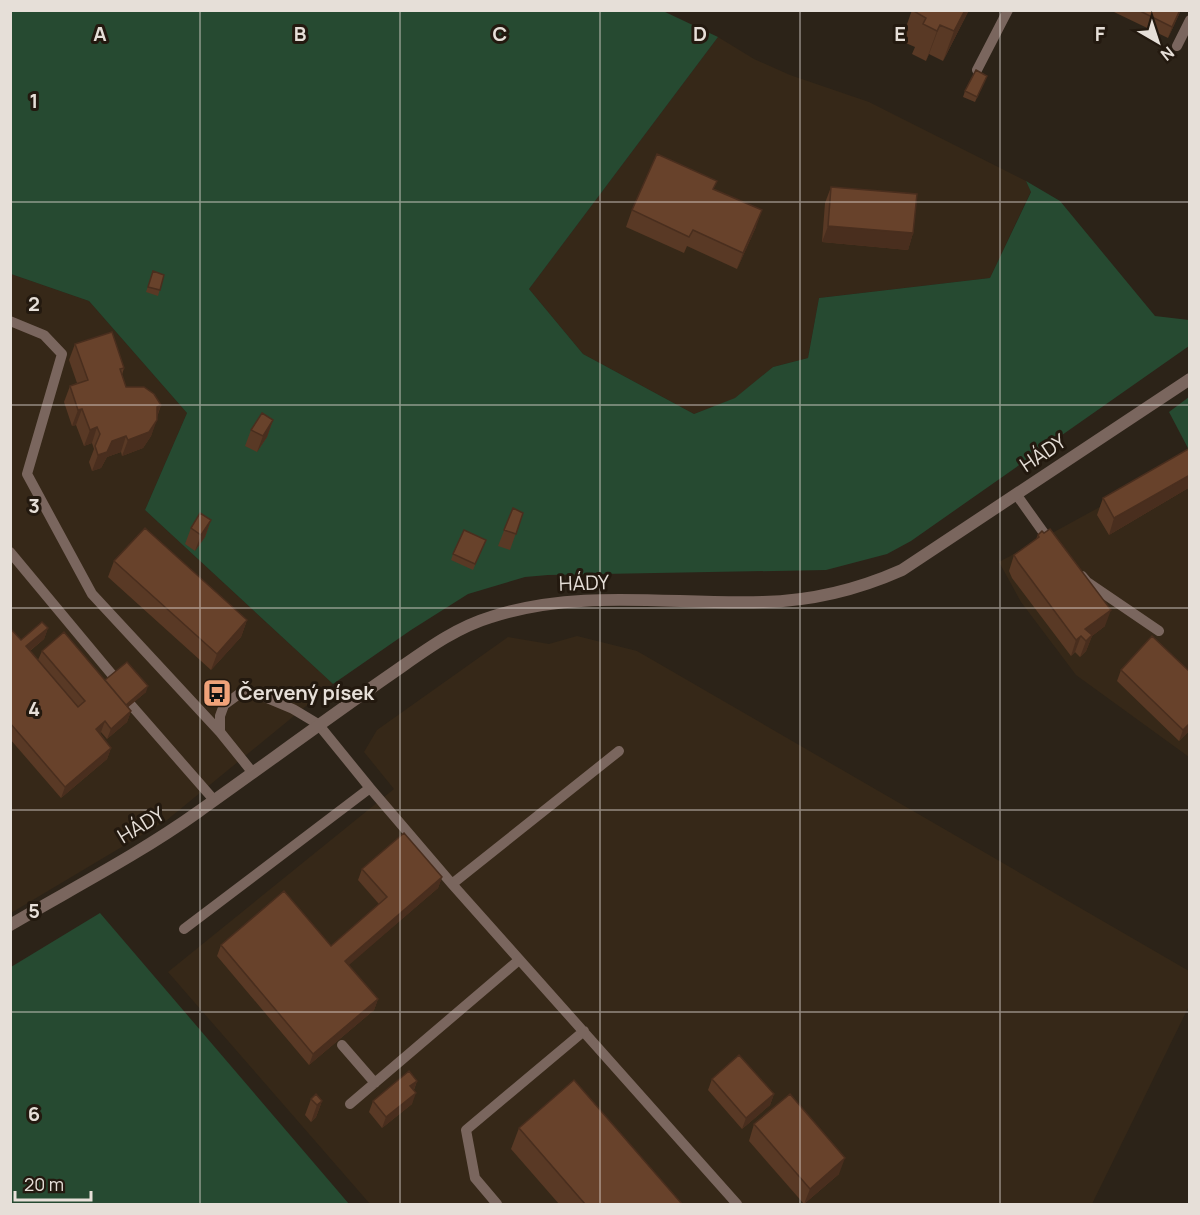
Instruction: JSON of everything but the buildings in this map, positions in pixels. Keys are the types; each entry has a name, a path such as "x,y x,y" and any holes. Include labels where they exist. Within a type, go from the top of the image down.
{"street":[{"name":"HÁDY","path":"10,925 163,836 318,724 442,639 466,626 526,608 577,600 765,602 839,593 868,585 902,570 1190,379"}],"lane":[{"path":"977,70 1008,10"},
{"path":"1177,46 1190,20"},
{"path":"10,321 44,335 62,354 27,474 92,594 220,732 253,773"},
{"path":"1016,494 1060,554"},
{"path":"10,552 114,677 130,705 214,800"},
{"path":"1074,568 1087,582 1159,630"},
{"path":"220,732 220,716 224,705 239,694 249,693 293,709 318,724 452,884 737,1204"},
{"path":"452,884 619,751"},
{"path":"184,929 370,788"},
{"path":"350,1104 519,960"},
{"path":"497,1204 475,1178 466,1130 584,1031"},
{"path":"342,1046 375,1083"}],"shaded area":[{"path":"718,37 754,59 790,75 869,102 1026,181 1031,191 990,278 819,298 808,358 773,367 736,398 694,414 583,354 529,289"},
{"path":"11,274 89,301 187,413 145,510 333,684 167,820 11,913"},
{"path":"1186,460 1189,461 1189,757 1076,675 1021,602 999,562"},
{"path":"577,636 637,651 1189,971 1190,1004 1092,1204 370,1204 168,972 394,789 364,752 377,730 508,637 549,644"}],"green space":[{"path":"11,11 663,11 718,37 529,289 583,354 694,414 735,398 773,367 808,358 819,298 990,278 1031,192 1026,181 1060,201 1155,316 1189,320 1189,346 911,541 887,554 826,570 525,577 468,594 333,684 145,510 187,413 89,301 11,274"},
{"path":"1189,397 1189,450 1169,412"},
{"path":"100,913 349,1204 11,1204 11,967"}],"place":[{"name":"Červený písek","path":"217,693"}]}
